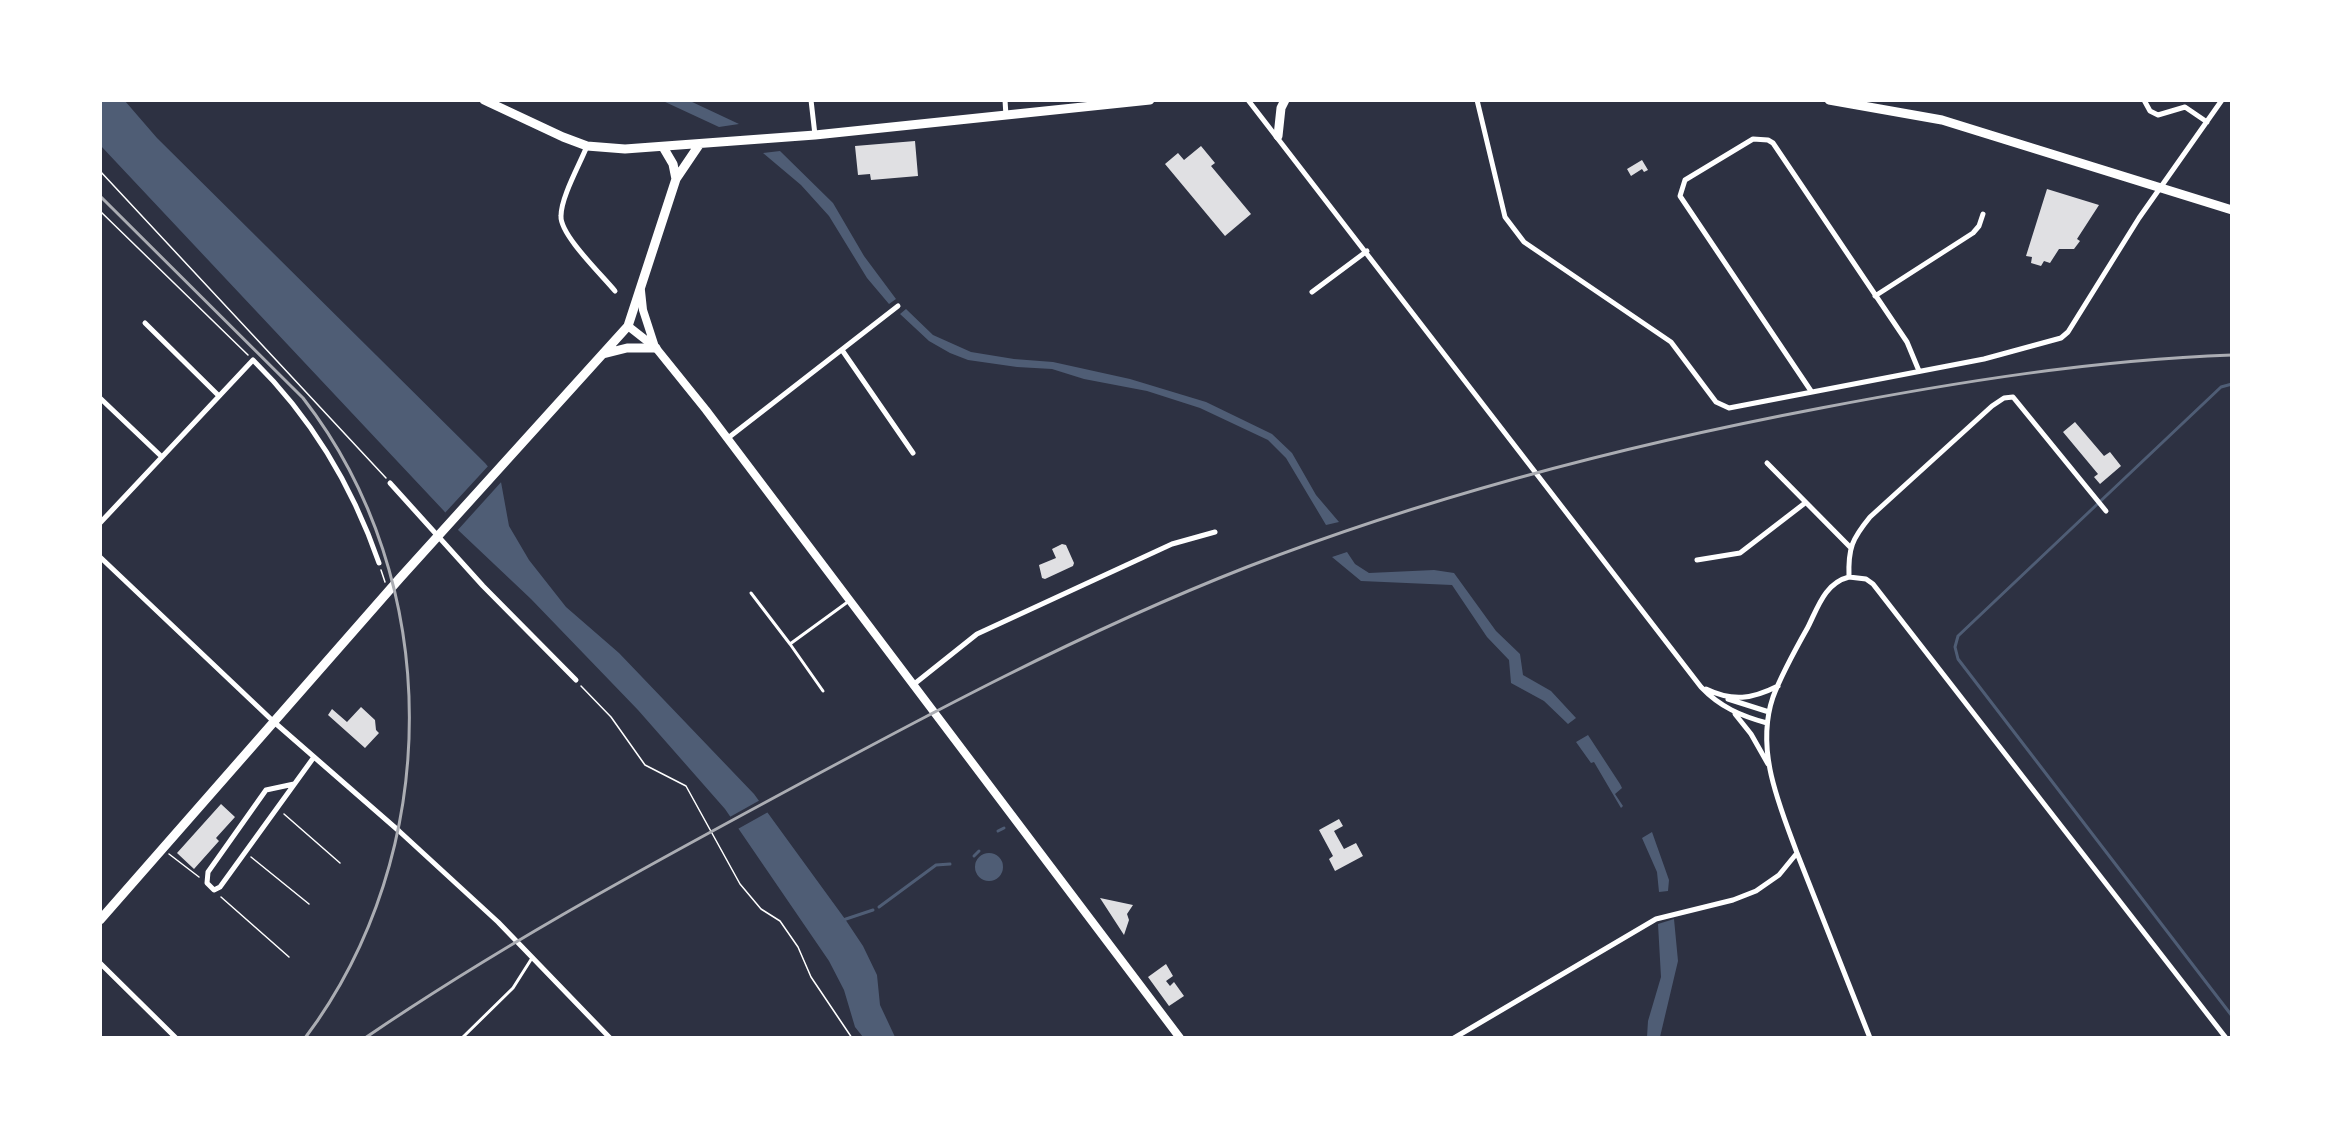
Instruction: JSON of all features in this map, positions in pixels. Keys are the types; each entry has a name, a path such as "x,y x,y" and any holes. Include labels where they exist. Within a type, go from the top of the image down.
{"main road":[{"path":"484,100 554,134 587,146 606,149 663,147 815,135 1150,100"},
{"path":"1278,136 1281,108 1285,100"},
{"path":"1829,100 1942,120 2232,210"},
{"path":"100,920 387,591 628,326 676,179 699,144"},
{"path":"663,147 673,164 676,179"},
{"path":"641,291 645,317 656,348"},
{"path":"628,326 656,348 728,438 1180,1038"},
{"path":"603,354 627,348 656,348"}],"street":[{"path":"811,100 815,135"},
{"path":"1005,100 1006,116"},
{"path":"1248,100 1367,251 1701,687 1714,701 1767,723"},
{"path":"1476,100 1505,218 1524,243 1671,342 1722,406 1729,408 1984,359 2061,338 2068,332 2139,218 2222,100"},
{"path":"2144,100 2150,111 2158,115 2185,107 2207,122"},
{"path":"1812,391 1682,201 1682,185 1753,139 1768,140 1907,342 1919,371"},
{"path":"587,146 564,202 561,218 566,232 615,291"},
{"path":"1875,296 1973,233 1979,226 1983,214"},
{"path":"1312,292 1367,251"},
{"path":"728,438 898,306"},
{"path":"145,323 219,396"},
{"path":"842,350 913,453"},
{"path":"100,523 253,360 278,384 319,437 360,513 379,563"},
{"path":"1849,577 1852,539 1870,517 1983,413 2004,398 2013,397 2105,509"},
{"path":"100,398 162,457"},
{"path":"1767,463 1850,547"},
{"path":"390,483 440,534 498,602 576,680"},
{"path":"1697,560 1740,553 1805,503"},
{"path":"913,684 977,634 1172,544 1215,532"},
{"path":"100,557 274,722 408,839 533,958 610,1038"},
{"path":"1770,768 1767,723 1778,686 1826,592 1839,579 1849,577 1866,579 1893,609 2226,1038"},
{"path":"1720,696 1747,699 1778,686"},
{"path":"1701,687 1720,696 1769,712"},
{"path":"1729,709 1751,734 1770,768 1797,853 1870,1038"},
{"path":"294,784 266,790 208,872 207,883 214,890 220,887 246,853 276,807 294,784 314,757"},
{"path":"1454,1038 1656,919 1733,900 1756,891 1779,875 1797,853"},
{"path":"100,963 176,1038"}],"lane":[{"path":"751,593 823,691"},
{"path":"790,644 850,600"},
{"path":"462,1038 513,988 533,958"}],"path":[{"path":"100,171 390,483"},
{"path":"100,211 253,360"},
{"path":"379,563 387,591"},
{"path":"576,680 611,717 645,765 686,786 740,884 761,909 780,921 798,947 811,977 852,1038"},
{"path":"276,807 340,863"},
{"path":"163,850 207,883"},
{"path":"246,853 309,904"},
{"path":"214,890 289,957"}],"water":[{"path":"101,101 125,101 157,138 485,463 501,482 509,526 529,560 566,607 619,653 754,794 845,919 863,946 877,975 880,1005 895,1037 863,1037 855,1027 844,990 829,961 725,809 638,710 531,599 457,529 444,511 101,146"},
{"path":"663,101 690,101 739,124 719,127"},
{"path":"780,151 833,203 864,256 896,299 889,304 867,278 829,216 801,185 763,153"},
{"path":"906,309 933,335 971,352 1053,362 1130,379 1206,402 1272,434 1292,453 1316,495 1339,522 1326,525 1286,458 1268,440 1200,408 1147,391 1084,379 1052,369 968,360 929,341 900,314"},
{"path":"1347,552 1355,564 1369,573 1434,570 1454,573 1496,631 1520,654 1523,675 1551,691 1576,718 1568,724 1544,701 1511,683 1509,660 1487,637 1452,585 1361,581 1332,557"},
{"path":"1588,735 1622,788 1615,794 1623,806 1621,808 1594,762 1591,763 1576,742"},
{"path":"1652,832 1669,880 1668,891 1659,892 1657,872 1642,838"},
{"path":"989,853 999,857 1003,867 999,877 989,881 979,877 975,867 979,857"},
{"path":"1674,919 1678,961 1660,1037 1647,1037 1648,1021 1661,977 1658,924"}],"pier":[{"path":"490,464 503,480 456,532 443,515"},
{"path":"762,799 770,811 736,830 728,818"}],"building":[{"path":"915,141 918,176 871,180 870,174 858,175 855,146"},
{"path":"1201,146 1215,163 1211,166 1251,214 1225,236 1165,164 1178,153 1184,160"},
{"path":"1642,160 1648,170 1644,172 1642,169 1631,176 1627,169"},
{"path":"2047,189 2099,205 2077,239 2080,241 2074,249 2059,249 2050,263 2044,261 2041,266 2031,263 2032,257 2026,256"},
{"path":"2075,422 2104,456 2110,452 2121,466 2100,484 2094,477 2098,474 2063,432"},
{"path":"1062,544 1066,545 1074,563 1073,566 1045,579 1042,578 1039,565 1056,558 1052,549"},
{"path":"361,707 375,720 376,730 379,733 365,748 328,715 332,709 347,722"},
{"path":"221,804 235,817 216,838 219,841 194,869 177,853"},
{"path":"1339,819 1343,826 1334,831 1344,849 1356,843 1363,856 1335,871 1329,859 1333,856 1319,830"},
{"path":"1100,898 1133,905 1127,914 1129,920 1124,935"},
{"path":"1166,964 1173,976 1166,981 1170,986 1174,982 1184,996 1169,1006 1148,977"}],"waterway":[{"path":"2232,384 2221,387 1958,636 1955,647 1958,659 2232,1016"},
{"path":"998,831 1004,828"},
{"path":"974,856 979,851"},
{"path":"879,907 936,865 950,864"},
{"path":"843,920 873,910"}],"railway":[{"path":"100,196 303,398 350,470 383,549 403,632 409,717 403,802 383,886 351,965 305,1038"},
{"path":"365,1038 463,974 562,915 943,707 1124,619 1185,592 1317,541 1531,474 1675,438 1821,408 1923,389 2077,367 2232,355"}]}
